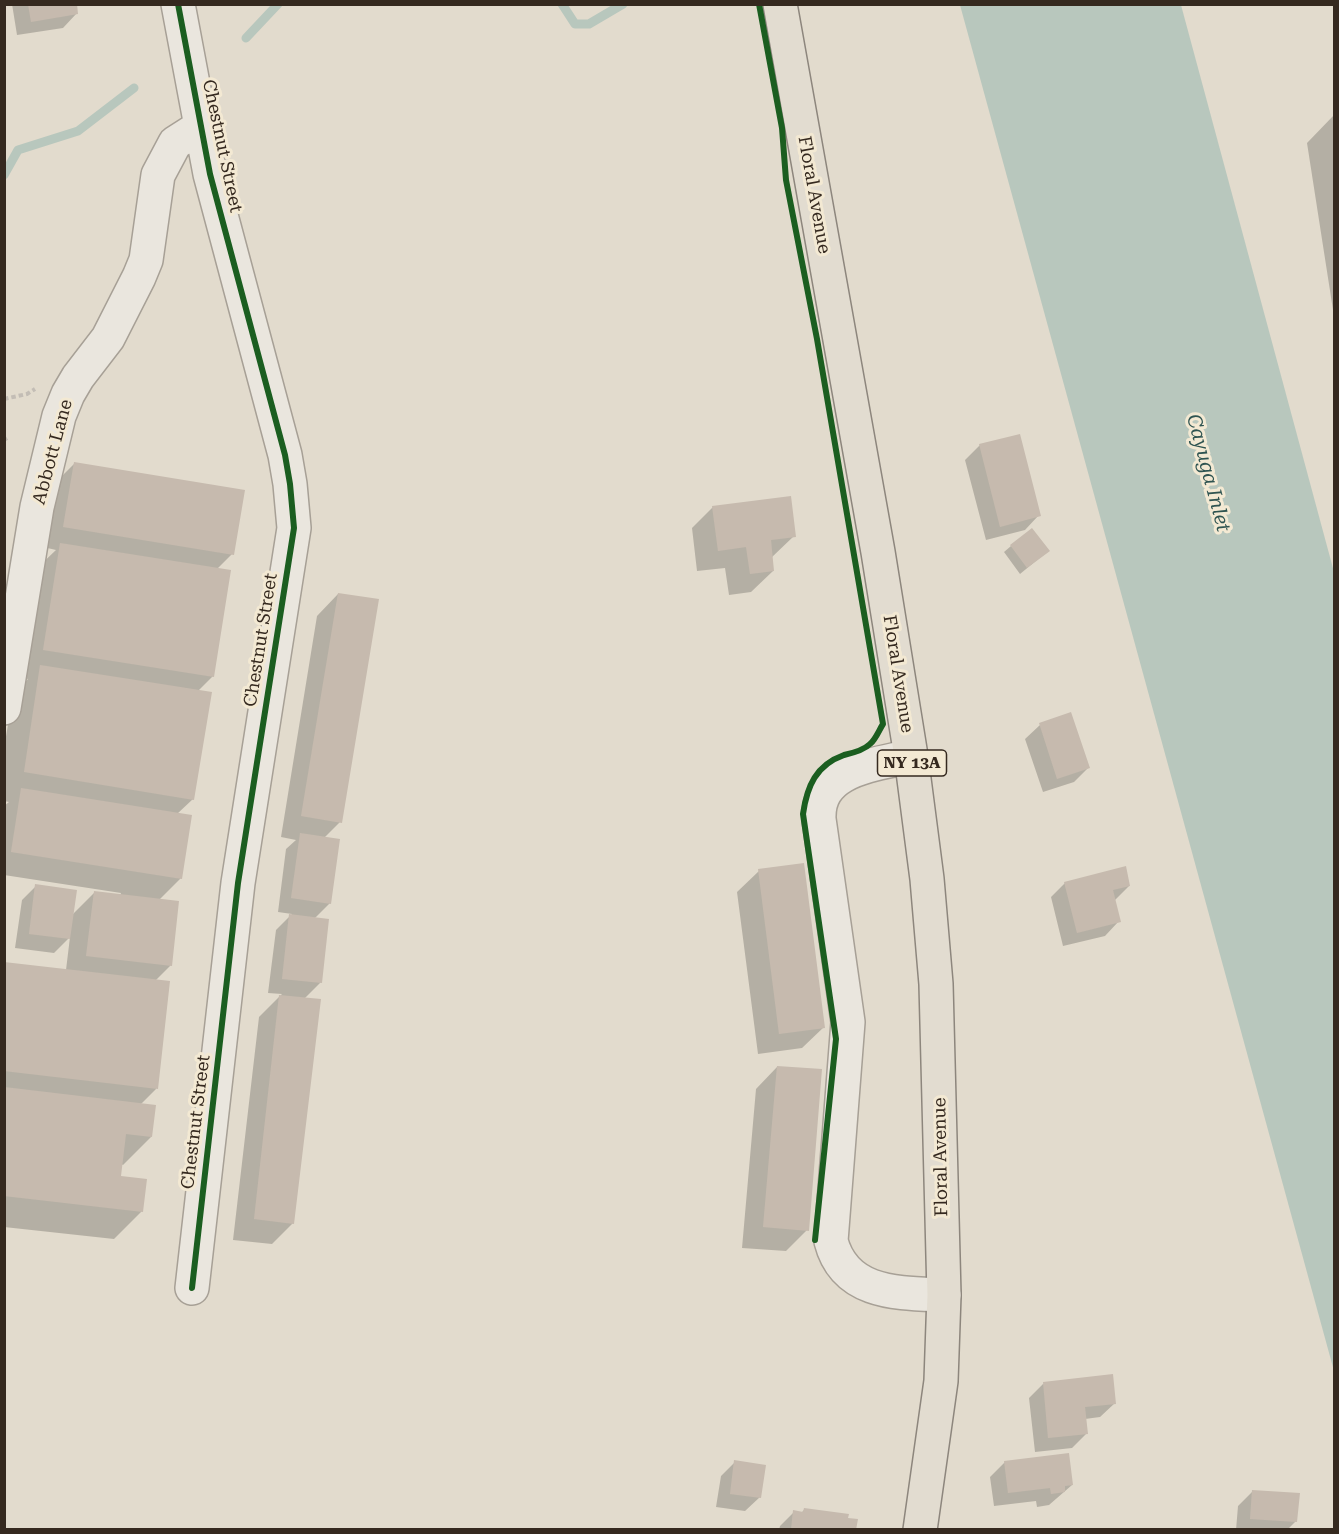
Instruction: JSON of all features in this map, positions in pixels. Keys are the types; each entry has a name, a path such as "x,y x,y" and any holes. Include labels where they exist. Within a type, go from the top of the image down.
{"main road":[{"name":"Floral Avenue","path":"780,4 877,543 911,756 927,879 936,984 944,1295 941,1381 920,1530"}],"street":[{"name":"Chestnut Street","path":"178,4 210,174 285,455 294,528 238,883 192,1288"},
{"name":"Abbott Lane","path":"4,708 37,507 59,416 78,377 108,338 146,260 158,175 175,143 201,127"},
{"path":"911,756 846,774 828,787 820,803 819,819 848,1022 831,1241 837,1259 843,1267 853,1276 874,1288 898,1293 944,1295"}],"path":[{"path":"4,399 27,394 42,385"},
{"path":"4,437 9,443"}],"water":[{"name":"Cayuga Inlet","path":"960,5 1181,5 1334,572 1334,1371"}],"building":[{"path":"28,4 77,4 78,14 31,22"},
{"path":"1020,434 1041,516 1000,527 979,444"},
{"path":"74,462 245,490 234,555 63,527"},
{"path":"791,496 796,537 771,540 774,571 750,574 746,547 718,551 712,506"},
{"path":"1032,528 1050,551 1027,568 1010,545"},
{"path":"60,543 231,570 214,677 43,650"},
{"path":"338,593 379,599 342,823 301,816"},
{"path":"40,665 212,692 194,800 24,772"},
{"path":"1071,712 1090,768 1057,779 1039,723"},
{"path":"21,788 192,815 182,879 11,852"},
{"path":"300,833 340,839 331,904 291,898"},
{"path":"804,863 825,1028 779,1034 758,869"},
{"path":"1126,866 1130,886 1113,890 1121,922 1077,933 1064,882"},
{"path":"35,884 77,890 70,939 29,934"},
{"path":"94,891 179,901 172,966 86,956"},
{"path":"289,914 329,919 322,983 282,979"},
{"path":"4,962 170,981 158,1089 4,1071"},
{"path":"279,995 321,999 294,1224 254,1219"},
{"path":"777,1066 822,1069 809,1231 763,1227"},
{"path":"4,1087 156,1105 152,1137 126,1134 121,1176 147,1179 143,1212 4,1196"},
{"path":"1113,1374 1116,1404 1085,1407 1088,1434 1048,1438 1043,1382"},
{"path":"1069,1453 1073,1485 1065,1486 1065,1492 1051,1494 1050,1488 1008,1493 1004,1461"},
{"path":"734,1460 766,1465 761,1498 730,1494"},
{"path":"1252,1490 1300,1493 1297,1522 1250,1519"},
{"path":"804,1508 849,1514 848,1518 858,1519 856,1530 791,1530 793,1510 803,1512"}],"waterway":[{"path":"246,38 278,4"},
{"path":"562,4 575,24 589,24 623,4"},
{"path":"4,175 18,150 78,131 134,88"}],"cycle path":[{"path":"178,4 210,174 285,455 294,528 238,883 192,1288"},
{"path":"759,4 782,128 786,180 817,339 883,724 868,746 826,764 810,786 803,814 836,1039 815,1240"}]}
